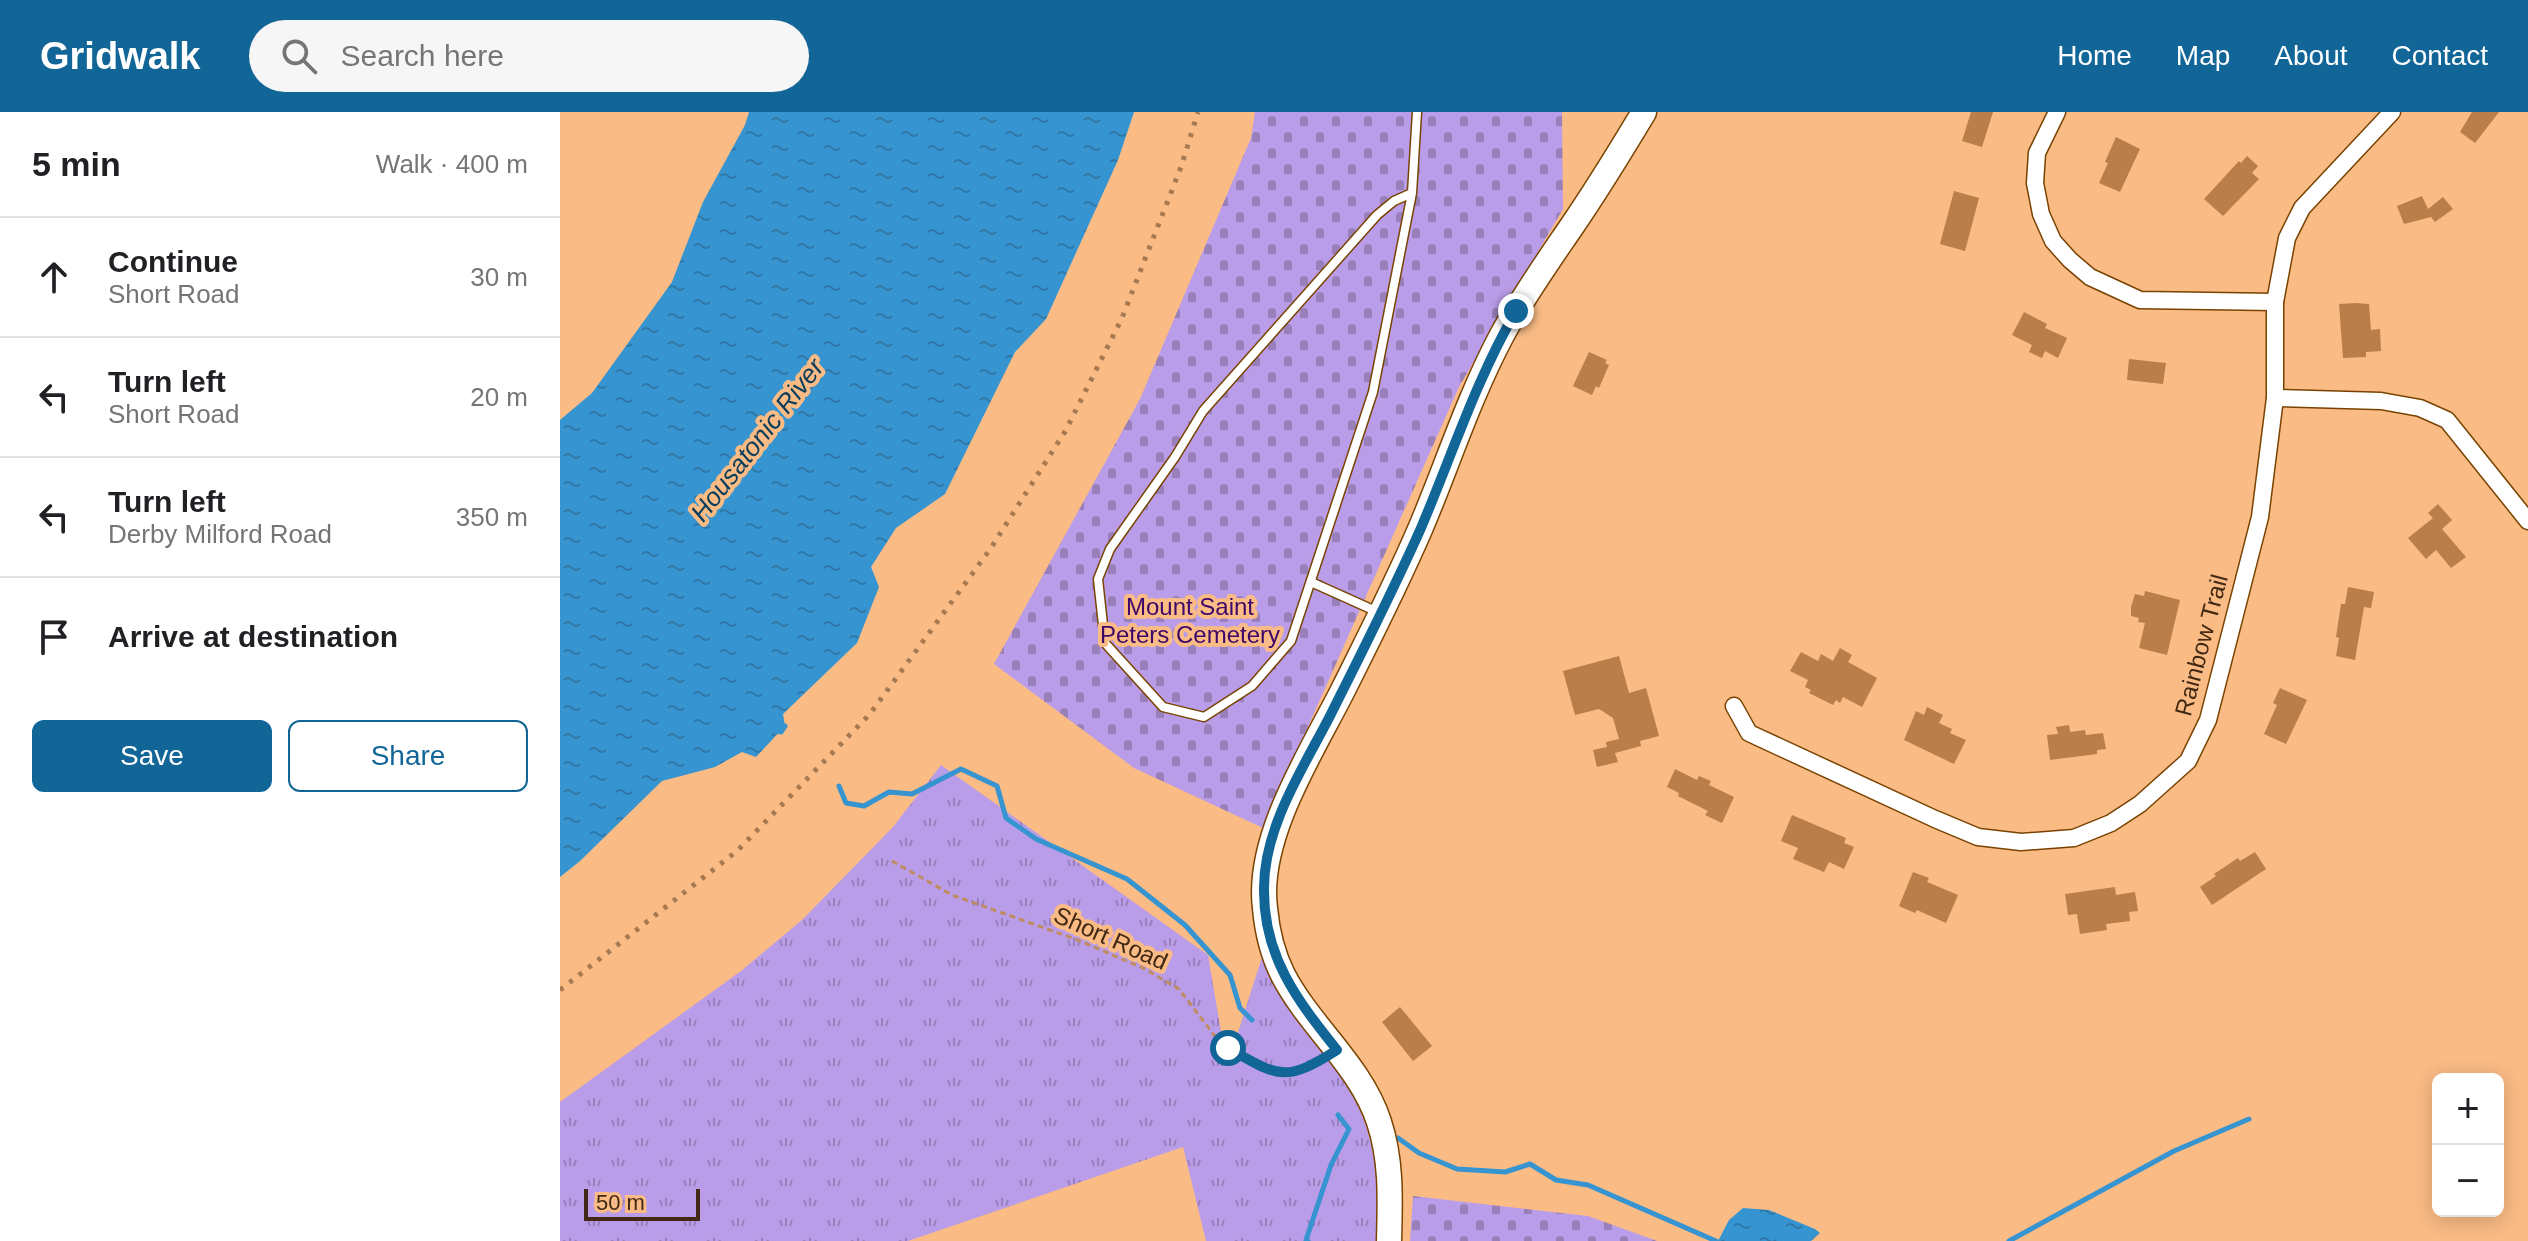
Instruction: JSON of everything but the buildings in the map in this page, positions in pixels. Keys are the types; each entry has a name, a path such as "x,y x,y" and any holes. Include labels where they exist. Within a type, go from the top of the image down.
{"main road":[{"path":"1389,1241 1388,1166 1379,1121 1363,1088 1282,973 1264,907 1269,849 1283,811 1421,527 1474,394 1502,335 1644,112"}],"street":[{"path":"2057,112 2037,153 2035,183 2041,214 2053,241 2070,260 2090,277 2140,300 2275,302"},
{"name":"Rainbow Trail","path":"1734,706 1749,733 1978,837 2021,842 2074,838 2111,823 2140,804 2188,761 2208,720 2260,517 2275,398 2275,302 2287,238 2302,208 2392,112"},
{"path":"2275,398 2381,401 2420,408 2447,420 2528,521"}],"lane":[{"path":"1412,193 1394,201 1377,215 1203,411 1175,457 1110,549 1098,579 1105,643 1163,707 1204,717 1252,686 1291,641 1373,392 1412,193 1417,112"},
{"path":"1311,582 1381,613"}],"path":[{"name":"Short Road","path":"892,861 952,895 1066,935 1145,969 1179,989 1214,1035 1228,1048 1276,1072 1290,1073 1310,1068 1337,1050"}],"green space":[{"name":"Mount Saint Peters Cemetery","path":"1255,112 1562,112 1563,209 1459,387 1263,828 1134,768 994,664 1140,399 1251,138"},
{"path":"941,765 1208,955 1227,1067 1262,957 1283,993 1343,1078 1361,1113 1376,1167 1380,1241 1206,1241 1183,1147 908,1241 560,1241 560,1102 741,971 803,919 893,827"},
{"path":"1413,1196 1588,1216 1657,1241 1410,1241"}],"water":[{"name":"Housatonic River","path":"749,112 1134,112 1118,160 1046,319 1015,352 945,494 896,528 871,567 879,587 857,643 783,714 785,726 756,757 742,752 715,767 662,781 560,877 560,420 592,393 672,282 703,202"},
{"path":"1743,1208 1769,1210 1820,1233 1811,1241 1718,1241 1729,1220"}],"waterway":[{"path":"774,731 781,732 785,726"},
{"path":"839,786 846,803 864,806 889,792 912,794 961,769 997,786 1006,818 1036,839 1127,879 1185,925 1230,975 1240,1008 1252,1020"},
{"path":"1308,1241 1331,1165 1349,1129 1338,1115"},
{"path":"2009,1241 2174,1151 2249,1119"},
{"path":"1398,1138 1419,1153 1457,1169 1505,1172 1530,1164 1556,1180 1588,1185 1716,1241"}],"railway":[{"path":"560,990 737,851 870,714 991,548 1066,430 1122,318 1181,167 1198,112"}],"route":[{"path":"1228,1048 1276,1072 1290,1073 1310,1068 1337,1050 1295,995 1274,952 1264,907 1269,849 1293,790 1421,527 1474,394 1516,311"}]}
